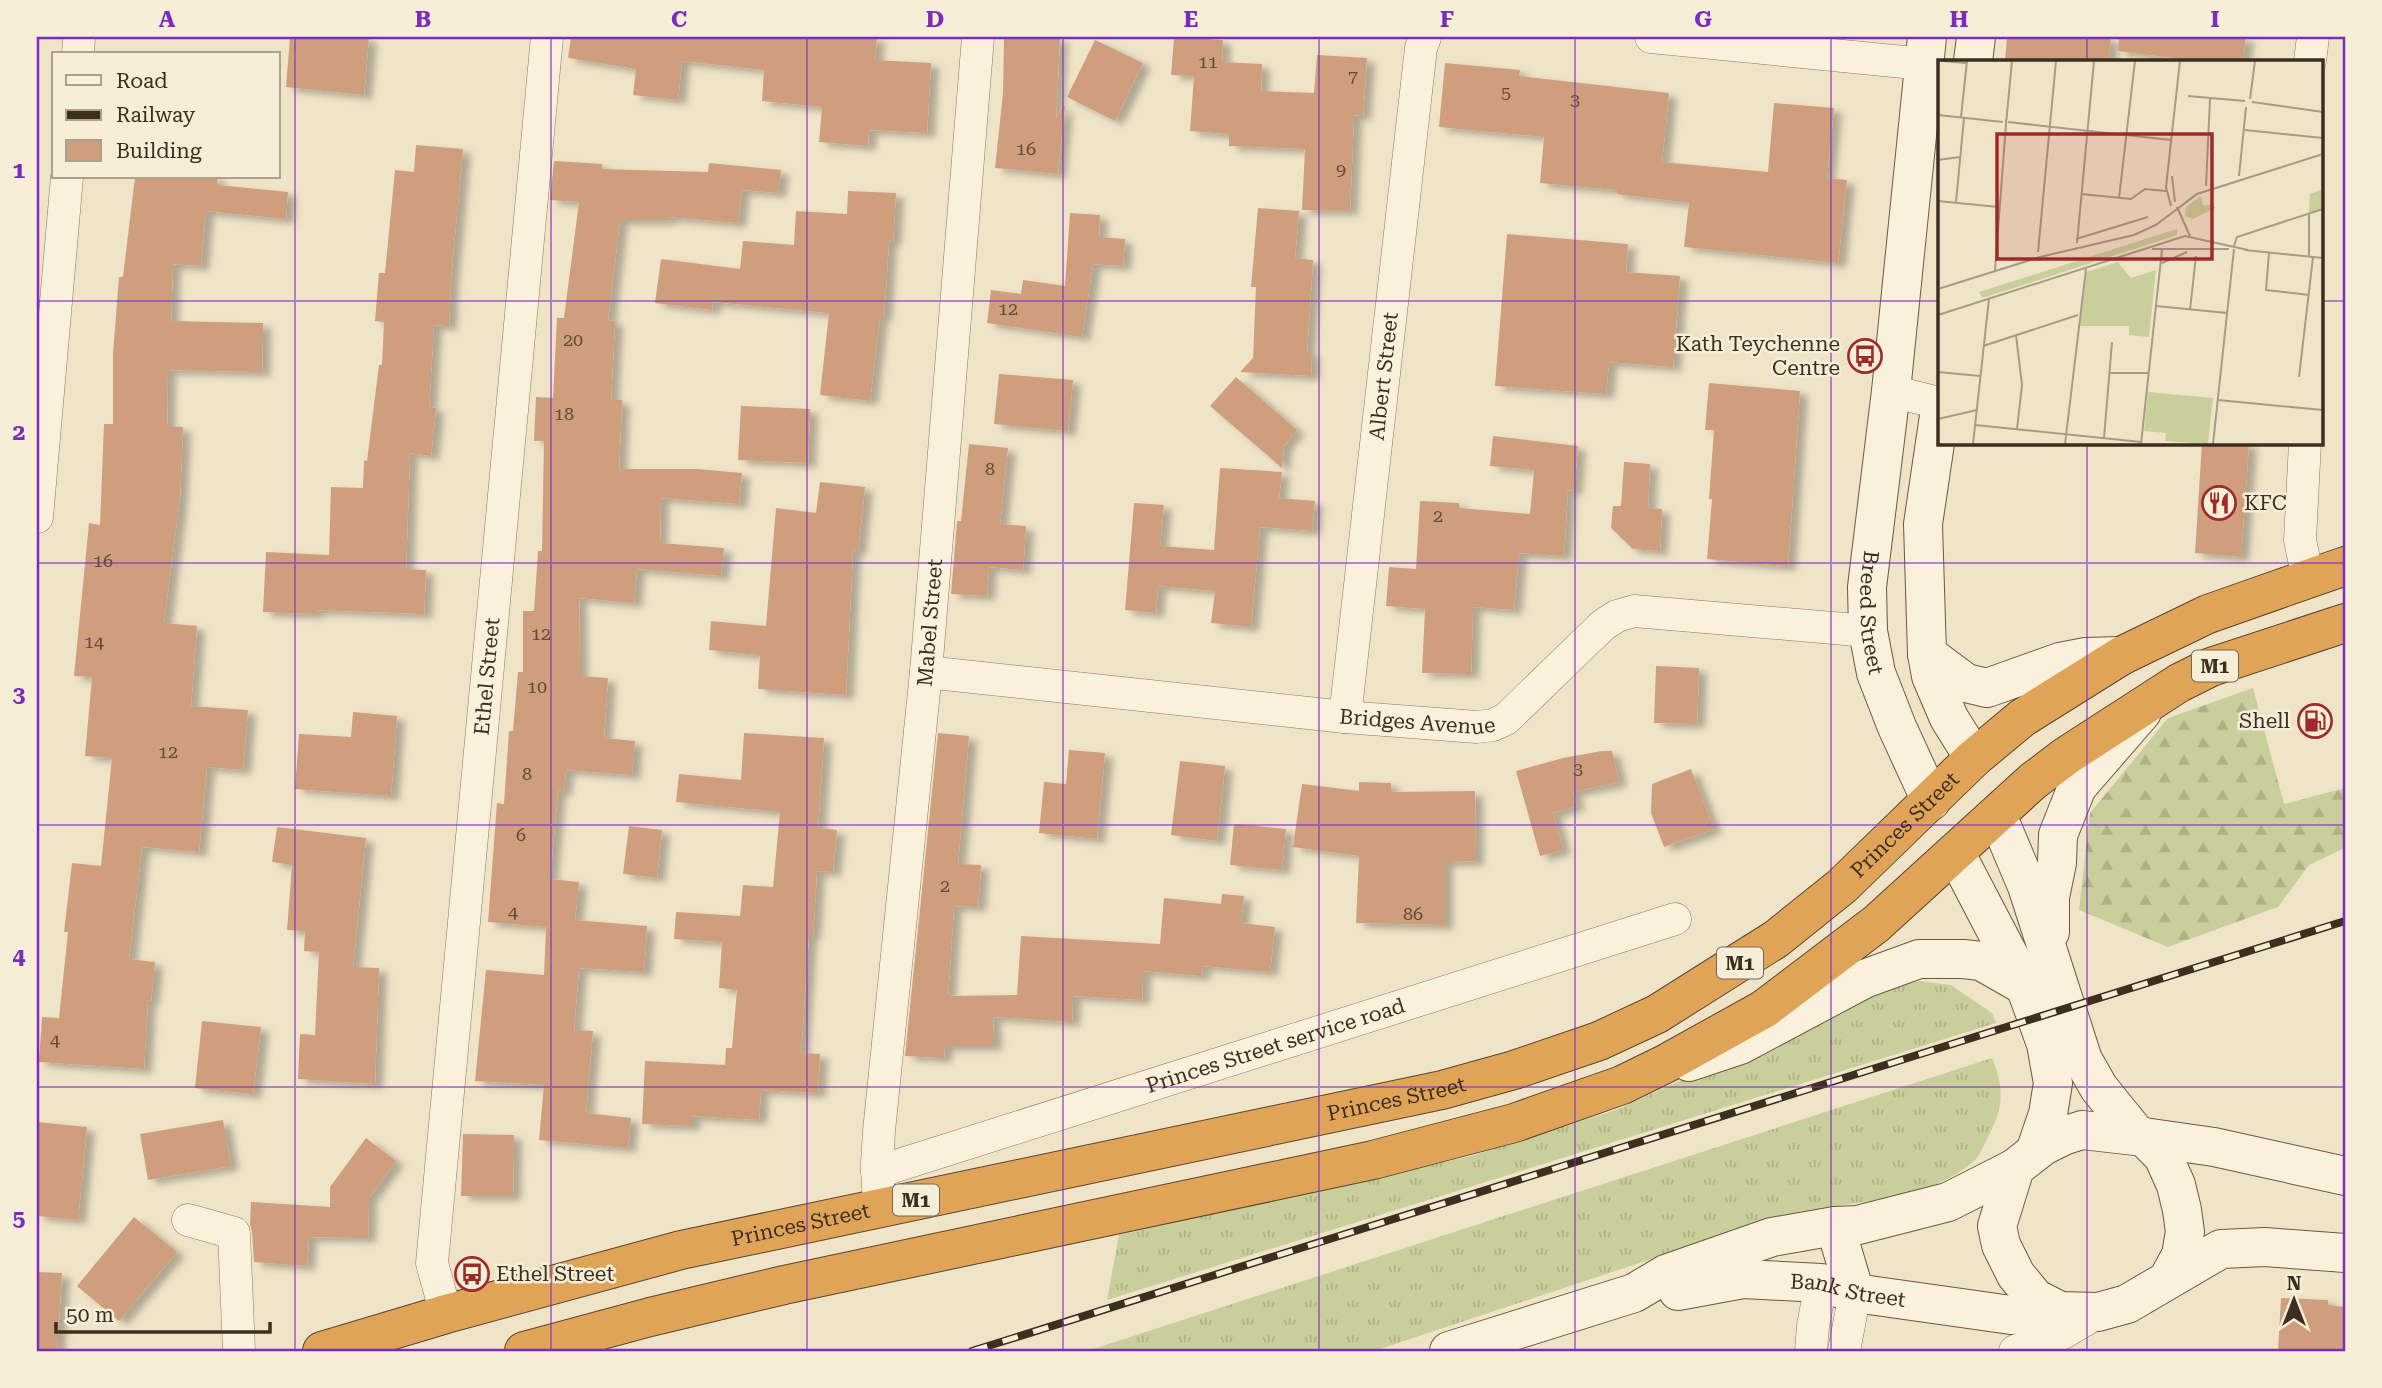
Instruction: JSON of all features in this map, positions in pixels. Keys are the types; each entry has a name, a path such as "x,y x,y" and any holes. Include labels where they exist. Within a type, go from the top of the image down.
{"highway":[{"name":"Princes Street","path":"323,1351 446,1314 681,1250 878,1190 1442,1090 1514,1070 1599,1041 1657,1014 1776,939 1842,886 1974,758 2022,718 2121,656 2208,614 2345,566"},
{"path":"2308,579 2323,599 2345,600"},
{"name":"M1","path":"524,1351 663,1314 887,1262 1373,1160 1514,1123 1622,1085 1676,1059 1764,1009 1877,924 2033,781 2066,756 2179,683 2211,667 2345,622"},
{"path":"1974,758 1997,815"},
{"name":"Breed Street","path":"1931,801 1956,854"},
{"path":"878,1190 887,1262"}],"main road":[{"path":"1973,60 1976,37"},
{"name":"Breed Street","path":"1930,56 1867,587 1868,631 1881,684 1897,727 1931,801"},
{"path":"1938,423 1923,524 1927,654 1931,676 1949,718 1974,758"},
{"path":"1927,654 1966,683 1987,688 2060,662 2086,657 2121,656"},
{"path":"2050,955 2050,897 2057,863 2058,835 2077,787 2149,704"},
{"path":"1997,815 2027,886 2083,1060 2099,1088 2140,1136 2163,1156 2176,1185 2185,1232 2181,1255 2168,1279"},
{"name":"Breed Street","path":"1956,854 2025,985 2046,1044 2053,1083 2048,1114 2025,1160"},
{"path":"1622,1085 1740,1045 1864,979 1919,958 1963,958 1981,961 2025,985"},
{"path":"2345,1176 2214,1147 2082,1130 2063,1136 2025,1160 1997,1226 2001,1245 2016,1275 2035,1297 2060,1311 2098,1312 2127,1304 2221,1249 2277,1248 2345,1253"},
{"name":"Bank Street","path":"1449,1351 1634,1293 1667,1274 1772,1237 1835,1226 1858,1225 1948,1202 2025,1160"},
{"path":"1835,1226 1838,1288"},
{"name":"Bank Street","path":"1634,1293 1676,1292 1743,1279 1838,1288 2011,1315 2060,1311"}],"street":[{"name":"Ethel Street","path":"446,1314 432,1263 547,37"},
{"name":"Mabel Street","path":"878,1190 878,1131 926,672 978,37"},
{"name":"Albert Street","path":"1345,717 1421,48 1425,37"},
{"path":"1651,37 1930,56"},
{"path":"2310,60 2313,37"},
{"path":"37,517 67,178"},
{"path":"1891,391 1938,403"},
{"path":"2305,444 2300,540 2308,579"},
{"name":"Bridges Avenue","path":"926,672 1455,727 1493,725 1506,719 1603,625 1617,616 1634,611 1868,631"},
{"name":"Princes Street service road","path":"878,1190 1339,1027 1675,919"},
{"path":"188,1220 234,1233 239,1351"},
{"path":"1811,1351 1813,1326 1838,1288"},
{"path":"1838,1288 1844,1351"},
{"path":"2015,1351 2063,1334 2098,1312"}],"green space":[{"path":"2253,688 2284,804 2345,788 2345,848 2309,865 2278,907 2168,947 2079,910 2090,813 2168,718"},
{"path":"1919,981 1951,985 1992,1013 1996,1023 1107,1300 1119,1235 1471,1156 1616,1110 1884,988"},
{"path":"1992,1058 1999,1078 2001,1096 1994,1125 1973,1162 1938,1184 1899,1196 1812,1211 1757,1224 1374,1351 1087,1351"}],"building":[{"path":"290,37 369,37 364,95 286,87"},
{"path":"571,37 877,37 875,60 931,63 927,133 869,130 868,146 819,142 822,107 762,101 764,70 682,61 678,100 633,95 636,69 568,58"},
{"path":"1004,37 1060,37 1056,119 1063,105 1065,106 1058,174 995,168 1003,93"},
{"path":"1174,37 1223,40 1222,62 1262,64 1261,91 1314,93 1317,55 1367,58 1363,116 1354,115 1350,211 1302,210 1305,149 1229,146 1229,134 1190,131 1194,76 1171,75"},
{"path":"2007,37 2111,37 2109,60 2005,60"},
{"path":"2119,37 2246,37 2243,60 2188,60 2118,51"},
{"path":"1095,40 1143,63 1115,121 1067,97"},
{"path":"1445,63 1520,70 1519,76 1669,93 1662,162 1768,172 1774,103 1834,108 1827,178 1847,180 1838,263 1684,247 1689,203 1617,194 1617,190 1540,183 1544,137 1439,127"},
{"path":"416,145 463,149 449,326 434,325 429,407 436,408 431,456 410,453 406,569 426,570 424,614 316,610 316,614 263,612 266,552 329,555 331,487 363,488 364,460 367,461 379,365 382,365 384,322 375,321 379,273 385,273 395,170 414,172"},
{"path":"554,161 602,164 602,169 708,172 709,163 781,170 778,193 742,190 738,223 669,217 669,220 620,220 608,320 615,321 611,400 622,400 619,469 697,469 742,473 739,504 661,498 660,543 724,548 721,576 637,569 634,603 579,598 580,676 608,678 604,738 635,741 632,775 566,770 564,791 558,790 550,879 579,882 575,920 647,926 644,972 579,968 574,1030 593,1031 586,1113 631,1118 628,1148 539,1140 544,1085 475,1081 486,970 544,975 546,927 488,922 497,803 504,804 509,731 513,731 518,672 523,672 523,611 534,611 538,551 542,551 544,441 534,441 536,397 553,398 557,318 564,318 579,202 550,200"},
{"path":"135,178 218,178 217,185 288,192 286,219 206,211 201,266 173,264 171,321 263,323 262,372 168,370 167,426 183,427 180,497 164,623 197,626 191,706 248,710 243,770 207,767 199,852 142,847 129,959 155,962 151,1001 148,1000 144,1069 39,1062 42,1017 59,1018 68,932 64,932 72,863 101,866 112,758 85,756 92,677 74,676 89,523 100,525 104,424 113,424 113,354 119,277 123,277"},
{"path":"848,191 896,193 893,242 889,241 884,317 880,317 870,401 820,395 829,313 713,302 712,310 655,303 661,259 740,269 743,241 794,245 796,211 847,214"},
{"path":"1258,208 1299,211 1295,258 1313,260 1307,353 1312,353 1311,376 1240,372 1253,358 1256,287 1251,287"},
{"path":"1070,213 1100,215 1099,237 1125,239 1123,266 1093,264 1082,337 987,323 991,290 1021,294 1023,280 1065,286"},
{"path":"1507,234 1628,244 1626,272 1680,276 1673,367 1609,362 1606,394 1495,386"},
{"path":"999,374 1073,380 1068,431 994,424"},
{"path":"1236,377 1297,430 1284,446 1282,468 1210,406"},
{"path":"1709,383 1800,391 1788,566 1707,559 1714,430 1705,430"},
{"path":"741,406 810,409 808,463 738,460"},
{"path":"1493,436 1578,446 1574,491 1568,490 1564,556 1519,553 1514,610 1473,607 1471,674 1422,673 1425,609 1386,606 1389,567 1416,569 1420,501 1459,503 1459,508 1530,514 1534,470 1490,466"},
{"path":"969,444 1008,448 1000,524 1026,526 1023,570 989,567 987,596 951,594 957,521 961,521"},
{"path":"2202,444 2249,444 2241,557 2195,553"},
{"path":"1624,462 1650,464 1648,508 1662,509 1660,551 1633,549 1611,528 1613,506 1621,506"},
{"path":"1220,468 1282,472 1279,498 1315,501 1312,531 1260,527 1251,627 1211,623 1215,591 1158,586 1156,613 1125,610 1134,503 1164,505 1160,546 1214,550"},
{"path":"820,482 865,487 858,551 853,550 846,695 758,689 760,655 709,650 711,621 766,626 776,508 816,513"},
{"path":"1656,666 1699,668 1697,724 1654,723"},
{"path":"353,712 397,716 391,796 295,789 299,734 351,737"},
{"path":"744,733 824,738 818,828 837,830 833,872 817,871 813,935 809,935 801,1053 820,1054 818,1093 761,1090 759,1120 692,1116 692,1126 642,1124 645,1061 725,1065 726,1048 732,1048 737,990 719,988 722,942 674,939 676,912 740,916 743,885 773,887 780,812 676,802 679,774 741,780"},
{"path":"938,733 969,736 958,864 981,865 978,907 954,906 948,996 1017,995 1021,936 1160,944 1164,898 1221,904 1222,894 1244,896 1241,923 1275,927 1270,972 1203,966 1202,976 1143,971 1142,1000 1073,996 1072,1022 993,1017 994,1046 945,1046 944,1058 905,1056"},
{"path":"1069,750 1105,753 1097,839 1039,833 1044,782 1066,784"},
{"path":"1612,751 1619,782 1573,792 1577,806 1553,813 1563,850 1540,856 1516,771"},
{"path":"1180,761 1225,766 1217,841 1171,835"},
{"path":"1691,769 1714,829 1664,847 1651,813 1652,784"},
{"path":"1359,782 1391,783 1391,792 1475,791 1476,861 1445,862 1445,925 1356,923 1359,856 1293,847 1302,784 1359,791"},
{"path":"1234,824 1286,829 1282,870 1230,865"},
{"path":"629,826 662,830 657,878 623,874"},
{"path":"277,827 366,838 353,967 379,968 375,1084 298,1079 300,1034 315,1035 319,952 304,951 305,931 287,930 292,865 272,862"},
{"path":"202,1021 261,1027 253,1094 195,1088"},
{"path":"223,1120 231,1166 148,1180 140,1134"},
{"path":"37,1122 87,1127 78,1220 37,1216"},
{"path":"463,1134 514,1135 513,1196 461,1196"},
{"path":"366,1138 396,1161 369,1198 368,1238 309,1237 307,1266 254,1262 251,1202 330,1207 330,1187"},
{"path":"134,1217 177,1252 119,1321 77,1286"},
{"path":"37,1272 62,1273 57,1351 37,1351"},
{"path":"2281,1298 2328,1300 2328,1305 2345,1307 2345,1351 2278,1351"}],"railway":[{"path":"972,1351 2345,921"}],"place":[{"name":"Kath Teychenne Centre","path":"1865,356"},
{"name":"KFC","path":"2219,503"},
{"name":"Shell","path":"2315,721"},
{"name":"Ethel Street","path":"472,1274"}]}
